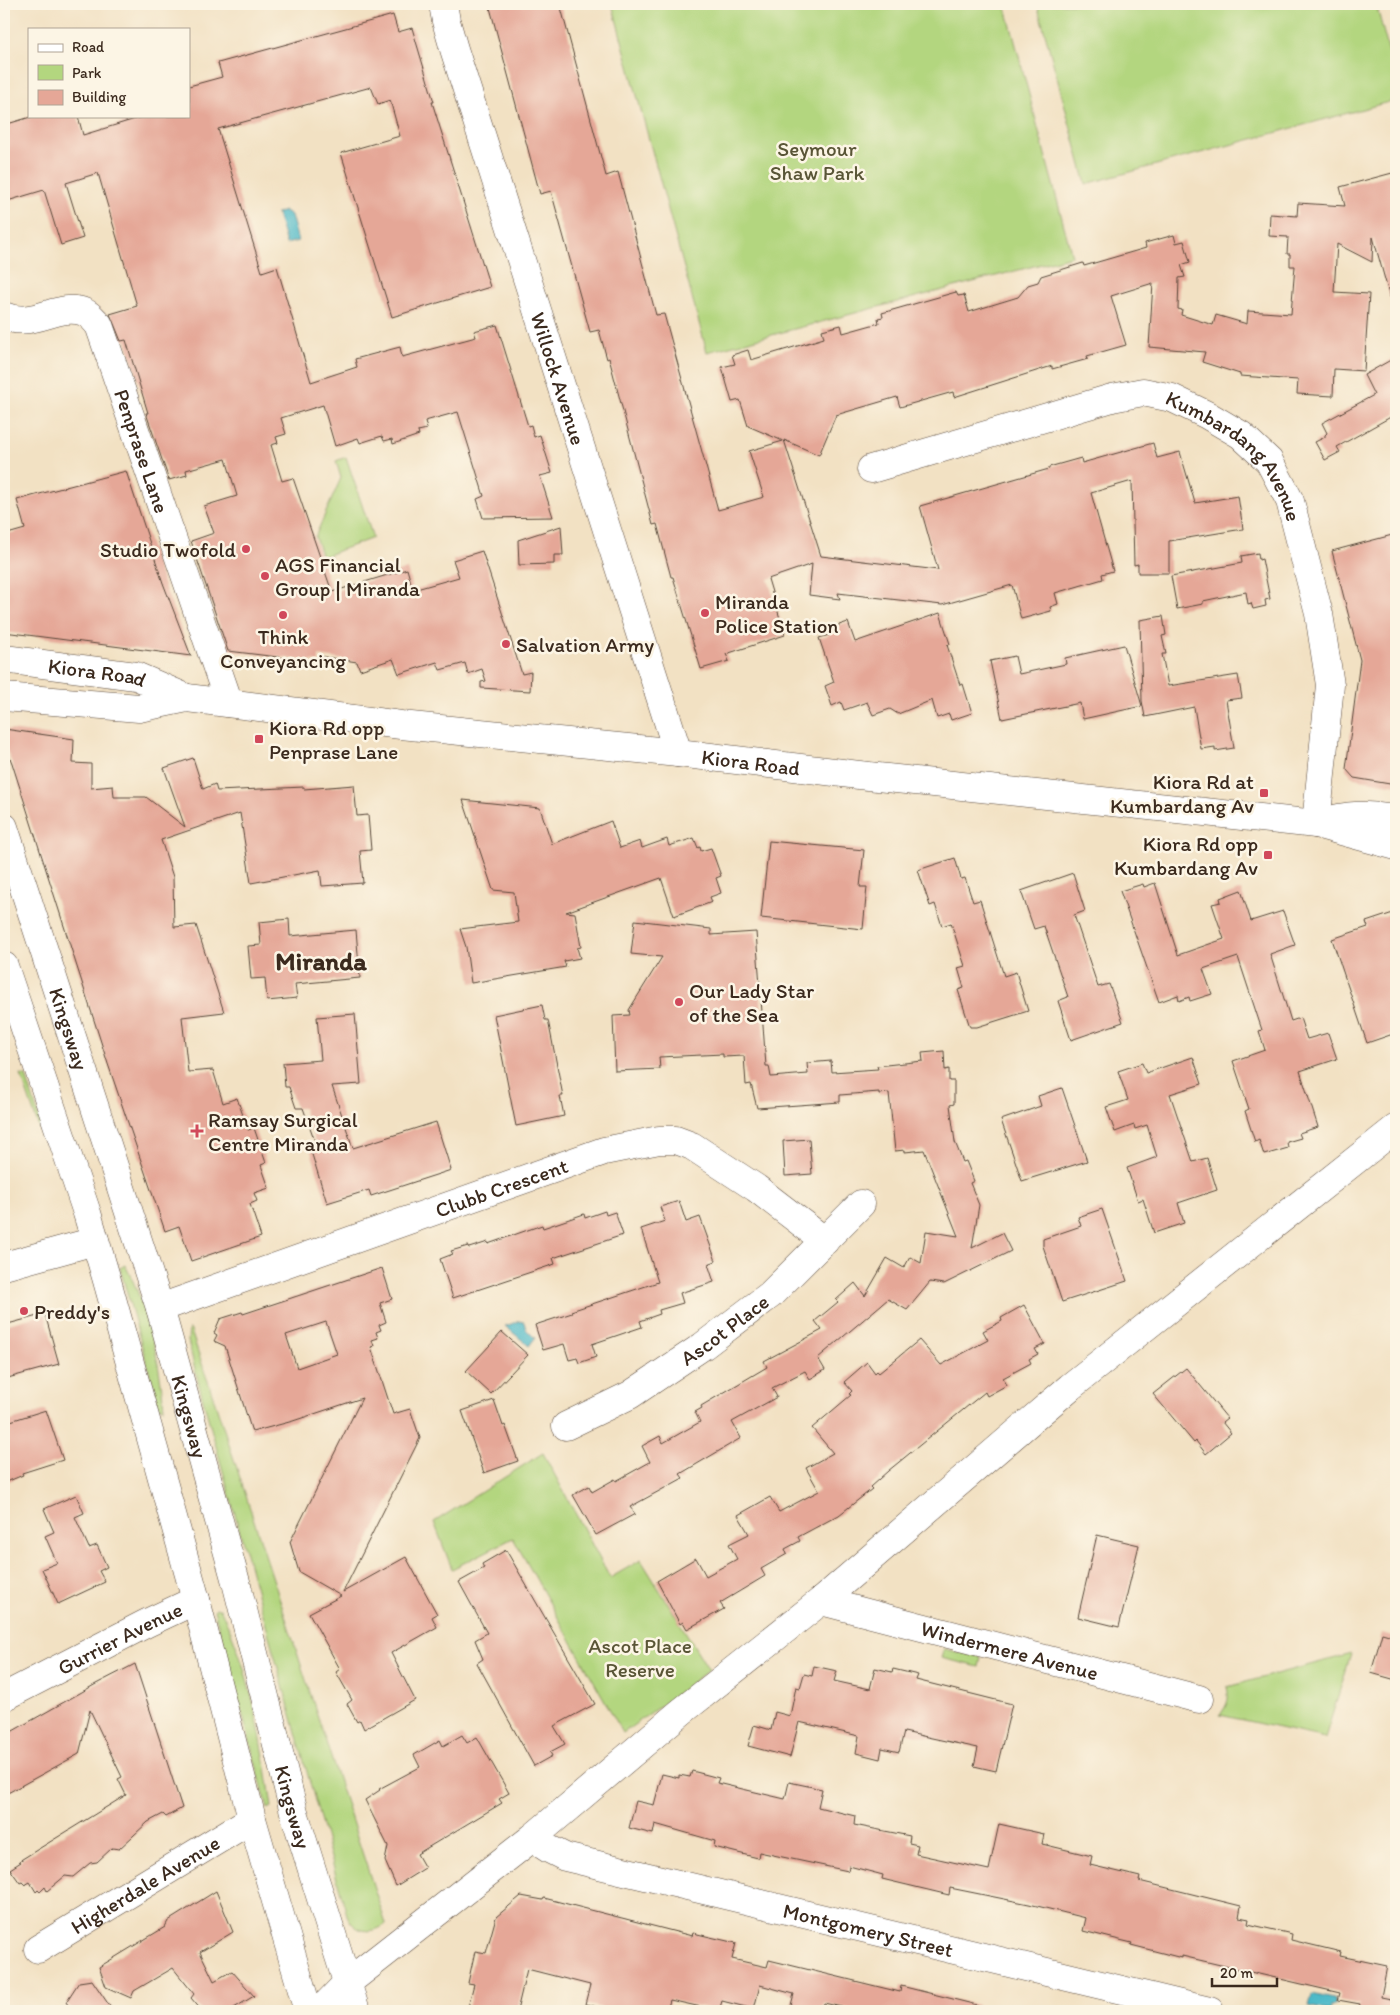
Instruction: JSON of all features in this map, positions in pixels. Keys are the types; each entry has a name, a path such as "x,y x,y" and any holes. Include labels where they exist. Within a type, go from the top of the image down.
{"street":[{"name":"Willock Avenue","path":"443,4 454,49 678,753"},
{"name":"Penprase Lane","path":"4,316 21,321 69,309 86,312 99,325 229,703"},
{"name":"Kumbardang Avenue","path":"871,469 1112,398 1143,392 1172,398 1207,415 1241,435 1268,461 1290,501 1319,614 1330,685 1316,824"},
{"name":"Kiora Road","path":"4,659 136,676 187,698 401,725 678,753 859,775 1316,824 1396,846"},
{"name":"Kiora Road","path":"4,697 139,708 187,698"},
{"name":"Kiora Road","path":"1316,824 1339,817 1362,814 1396,818"},
{"name":"Kingsway","path":"4,827 160,1308 236,1582 294,1812 356,2011"},
{"name":"Kingsway","path":"4,966 95,1241 196,1600 252,1819 308,2011"},
{"path":"320,2011 347,1982 532,1838 681,1712 821,1601 1070,1388 1396,1128"},
{"name":"Clubb Crescent","path":"160,1308 604,1151 659,1140 676,1140 692,1146 756,1188 824,1241"},
{"name":"Ascot Place","path":"566,1426 630,1395 703,1346 770,1294 860,1204"},
{"path":"4,1266 136,1230"},
{"name":"Gurrier Avenue","path":"4,1697 147,1623 236,1582"},
{"name":"Windermere Avenue","path":"821,1601 1199,1699"},
{"name":"Higherdale Avenue","path":"38,1949 252,1819"},
{"name":"Montgomery Street","path":"532,1838 565,1857 1210,2011"}],"green space":[{"name":"Seymour Shaw Park","path":"612,4 1005,4 1072,256 707,352"},
{"path":"1037,4 1376,4 1396,78 1396,100 1086,184"},
{"path":"346,457 373,538 322,557 315,537 341,478 336,461"},
{"path":"21,1075 26,1076 45,1136 42,1137"},
{"path":"125,1265 141,1299 152,1335 164,1408 159,1407 120,1268"},
{"path":"189,1328 386,1924 375,1930 359,1929 354,1926 347,1915 200,1389 188,1341"},
{"name":"Ascot Place Reserve","path":"543,1453 610,1578 641,1560 709,1670 623,1733 513,1538 452,1569 434,1522"},
{"path":"220,1608 231,1632 254,1706 272,1807 268,1809 214,1610"},
{"path":"944,1649 981,1657 979,1667 941,1658"},
{"path":"1351,1654 1325,1738 1220,1715 1227,1702 1227,1687"}],"water":[{"path":"285,211 291,215 298,241 286,244 277,213"},
{"path":"520,1321 524,1322 526,1329 535,1338 529,1346 505,1326"},
{"path":"1312,1994 1334,1999 1335,2005 1331,2007 1330,2011 1309,2006"}],"building":[{"path":"489,4 560,4 606,176 618,172 656,315 664,314 718,510 764,497 749,451 783,441 748,426 740,400 732,402 722,367 735,364 732,355 748,350 751,360 824,338 822,330 841,325 843,333 879,323 878,318 883,317 882,313 956,292 958,296 964,295 969,312 1018,297 1028,285 1038,282 1041,276 1083,263 1084,266 1146,248 1145,243 1174,235 1176,243 1184,241 1190,262 1181,265 1185,277 1179,278 1178,309 1182,310 1181,315 1213,325 1216,315 1247,324 1248,311 1291,314 1295,266 1290,266 1290,254 1287,254 1288,237 1269,236 1270,214 1297,216 1298,203 1345,206 1340,187 1396,172 1396,300 1391,301 1373,237 1372,262 1337,244 1334,292 1369,294 1364,371 1334,369 1333,396 1297,394 1298,380 1240,376 1240,374 1202,362 1205,352 1149,347 1153,283 1111,296 1126,345 1087,356 1088,359 1052,369 1052,366 954,397 953,392 900,407 897,397 836,415 819,455 784,440 821,556 938,570 920,506 1081,458 1082,463 1153,443 1157,458 1180,452 1195,503 1238,496 1243,529 1169,541 1169,573 1138,573 1138,564 1134,565 1132,481 1091,493 1113,571 1102,574 1103,579 1055,593 1058,604 1050,607 1051,611 1021,619 1012,585 942,605 838,593 840,599 809,595 812,564 768,579 785,635 726,654 729,661 701,669 673,577 671,577 657,524 653,525 609,358 607,359 599,330 590,332 551,191 540,194"},
{"path":"393,15 398,32 412,28 434,102 432,102 490,287 392,317 341,153 400,136 390,100 378,104 371,87 218,129 262,272 277,267 311,382 357,367 355,359 400,347 402,357 476,337 474,331 497,325 528,426 531,425 534,437 540,435 552,473 540,476 553,517 483,518 477,499 484,496 458,412 425,421 427,429 418,431 419,435 393,444 392,439 384,441 382,436 360,443 358,438 335,446 323,405 281,418 286,434 276,437 278,443 271,445 282,481 293,478 332,592 407,569 413,590 459,577 453,560 482,551 522,674 531,672 530,691 481,688 481,682 486,681 482,669 468,674 465,663 440,670 437,662 399,674 393,659 360,670 357,662 319,656 319,662 228,651 191,541 214,533 204,506 237,496 226,459 186,470 187,475 169,480 146,413 148,413 126,340 121,341 110,314 137,306 98,173 66,183 83,238 61,245 44,190 4,202 4,125 28,118 79,118 83,135 138,118 190,118 190,86 222,77 218,63"},
{"path":"1396,357 1396,414 1337,447 1340,452 1325,460 1315,442 1325,437 1327,433 1322,423 1374,395 1364,375"},
{"path":"126,471 163,583 191,656 4,632 4,535 25,529 17,500"},
{"path":"561,526 563,555 554,555 554,564 519,565 518,540"},
{"path":"1396,534 1396,785 1354,778 1346,769 1360,660 1332,551"},
{"path":"1258,553 1259,560 1262,559 1270,599 1265,600 1266,606 1253,609 1251,603 1248,604 1246,592 1203,601 1203,604 1177,609 1171,576 1242,563 1241,556"},
{"path":"940,613 950,644 947,645 960,685 963,684 972,713 951,720 949,714 937,718 932,700 898,714 890,709 873,715 867,702 844,710 841,702 832,706 825,686 834,682 819,638 829,635 827,629 848,622 855,642"},
{"path":"1163,616 1166,635 1162,636 1166,654 1162,654 1168,686 1238,675 1242,698 1226,700 1234,748 1215,751 1215,747 1201,749 1194,707 1145,717 1142,701 1140,620"},
{"path":"1124,645 1142,706 1083,719 1080,703 1002,719 990,661 1015,656 1019,674 1066,664 1065,658"},
{"path":"4,729 74,739 73,763 91,764 91,788 113,786 114,797 146,797 185,827 164,768 193,758 203,789 215,784 217,791 304,787 304,789 354,785 357,816 368,815 371,850 360,851 363,883 322,886 320,870 251,883 240,813 161,840 173,877 174,927 196,925 224,1012 182,1017 188,1072 213,1070 223,1103 237,1098 248,1130 254,1128 266,1163 261,1165 269,1188 254,1193 257,1201 250,1204 261,1237 191,1261 179,1226 165,1231 108,1064 12,763 4,744"},
{"path":"463,800 540,808 552,844 611,821 620,848 640,841 642,848 667,839 669,846 694,838 701,851 711,848 721,876 716,878 721,893 710,897 712,902 674,916 661,878 566,912 575,913 581,947 577,948 580,958 564,961 566,967 471,983 466,947 460,929 518,922 514,892 493,890"},
{"path":"769,841 864,850 860,887 867,887 863,929 761,918"},
{"path":"955,858 961,879 965,878 973,902 980,900 1004,976 1016,972 1028,1011 977,1027 970,1027 958,990 964,988 958,968 965,966 951,923 942,926 935,904 930,906 918,870"},
{"path":"1073,873 1085,911 1074,915 1098,987 1109,984 1123,1022 1071,1040 1058,1001 1068,997 1044,926 1034,929 1021,891"},
{"path":"1155,883 1178,955 1224,939 1212,904 1221,902 1220,898 1241,890 1251,921 1283,911 1295,945 1270,954 1291,1021 1300,1018 1307,1039 1328,1033 1337,1059 1300,1071 1318,1127 1299,1133 1301,1138 1287,1142 1288,1148 1264,1155 1259,1140 1255,1142 1245,1111 1249,1109 1233,1061 1265,1050 1259,1031 1262,1030 1238,957 1203,969 1212,994 1190,1001 1189,997 1179,1001 1178,995 1159,1002 1120,891 1143,884 1144,887"},
{"path":"1393,913 1396,923 1396,1033 1367,1043 1332,939 1368,927 1366,922"},
{"path":"289,919 290,936 356,930 360,978 295,984 297,998 267,1001 265,978 251,979 248,946 261,945 259,922"},
{"path":"635,920 711,929 711,935 756,932 766,1066 769,1066 771,1077 808,1074 807,1063 831,1061 832,1072 878,1069 877,1066 923,1061 922,1053 944,1051 945,1070 949,1069 949,1081 954,1081 954,1104 950,1105 955,1142 963,1162 966,1161 974,1181 970,1183 979,1205 972,1248 1002,1233 1011,1251 944,1284 930,1282 907,1310 888,1299 818,1358 825,1370 810,1379 805,1371 772,1388 777,1397 732,1422 741,1438 680,1474 683,1478 630,1507 635,1514 596,1535 573,1495 589,1486 592,1492 650,1462 642,1446 660,1436 663,1443 700,1422 695,1412 702,1408 701,1406 767,1367 764,1361 822,1330 815,1321 838,1302 836,1300 855,1283 865,1296 887,1258 904,1268 910,1257 921,1263 926,1231 958,1236 924,1150 895,1151 889,1093 840,1095 840,1102 757,1108 751,1084 746,1085 744,1056 723,1057 723,1054 659,1057 660,1069 615,1071 613,1016 630,1015 629,1010 662,957 631,954"},
{"path":"542,1005 545,1020 548,1020 563,1096 560,1096 564,1116 516,1126 494,1015"},
{"path":"355,1014 361,1084 332,1086 353,1148 436,1122 451,1170 371,1196 369,1190 327,1203 310,1148 317,1147 303,1108 296,1108 289,1087 285,1087 283,1063 321,1060 317,1017"},
{"path":"1193,1057 1202,1084 1170,1094 1193,1162 1207,1158 1217,1190 1178,1203 1184,1223 1154,1233 1143,1199 1138,1201 1127,1168 1157,1157 1147,1125 1135,1129 1134,1125 1115,1132 1106,1107 1128,1100 1118,1071 1142,1063 1146,1073"},
{"path":"1062,1088 1087,1161 1022,1181 1001,1120 1041,1106 1038,1096"},
{"path":"809,1139 812,1174 785,1176 783,1141"},
{"path":"679,1201 686,1222 700,1217 716,1261 708,1264 714,1282 680,1293 683,1303 659,1310 660,1314 640,1321 642,1327 592,1344 596,1357 579,1363 577,1358 569,1360 564,1344 543,1350 535,1325 658,1282 641,1229 665,1221 660,1207"},
{"path":"1102,1209 1127,1281 1062,1302 1043,1246 1043,1239 1081,1226 1078,1217"},
{"path":"605,1211 606,1215 615,1212 623,1235 553,1258 555,1264 453,1298 440,1259 453,1254 451,1251 488,1242 488,1244 542,1225 543,1228 584,1214 585,1218"},
{"path":"382,1268 392,1299 380,1303 386,1322 379,1325 381,1330 376,1332 378,1338 372,1340 374,1346 371,1347 393,1414 410,1409 420,1438 343,1592 406,1557 437,1614 432,1617 437,1627 391,1653 415,1700 364,1729 360,1720 357,1722 347,1704 352,1700 336,1672 340,1669 309,1613 341,1596 299,1572 290,1542 362,1398 293,1421 252,1432 225,1346 214,1341 217,1335 214,1333 220,1319 242,1312 243,1314","holes":["326,1322 337,1354 297,1368 286,1335"]},
{"path":"1024,1305 1045,1344 1035,1349 1038,1354 1029,1359 1031,1363 1003,1378 1007,1385 987,1396 985,1392 888,1471 870,1487 872,1489 839,1515 798,1537 800,1541 785,1549 787,1554 761,1569 765,1576 720,1603 724,1609 687,1629 683,1622 680,1624 657,1581 696,1558 706,1576 737,1559 729,1544 749,1534 738,1515 770,1497 779,1512 819,1491 806,1468 833,1453 812,1428 851,1395 849,1394 852,1391 844,1382 867,1362 875,1373 877,1371 879,1373 919,1340 941,1365 988,1340 983,1331 1002,1321 1001,1318"},
{"path":"45,1314 59,1364 4,1379 4,1325"},
{"path":"502,1332 528,1355 491,1394 466,1371"},
{"path":"1186,1368 1227,1418 1222,1422 1231,1433 1206,1454 1196,1441 1194,1443 1153,1394"},
{"path":"494,1400 518,1461 484,1473 462,1411"},
{"path":"46,1410 63,1460 22,1473 23,1475 4,1483 4,1423"},
{"path":"76,1495 84,1513 75,1517 89,1548 97,1545 107,1567 99,1571 105,1582 58,1604 42,1569 57,1563 45,1536 54,1532 44,1509"},
{"path":"1097,1535 1139,1545 1119,1627 1078,1617"},
{"path":"506,1550 595,1704 554,1726 565,1744 550,1752 552,1756 534,1766 477,1663 483,1659 475,1640 487,1633 459,1582 484,1568 482,1564"},
{"path":"1382,1633 1396,1637 1396,1680 1371,1673"},
{"path":"135,1664 182,1808 166,1817 163,1814 148,1822 119,1849 112,1848 97,1862 90,1863 73,1877 65,1876 47,1891 45,1887 40,1892 38,1890 36,1892 30,1882 25,1885 22,1882 20,1883 10,1869 21,1862 19,1861 126,1795 118,1779 122,1777 90,1710 79,1754 4,1795 4,1736"},
{"path":"814,1666 837,1671 834,1681 870,1689 875,1668 892,1672 893,1669 918,1675 916,1680 1012,1704 996,1771 974,1766 978,1748 904,1732 899,1752 882,1748 880,1759 856,1753 859,1736 799,1722 790,1757 748,1746 754,1725 771,1730 775,1712 790,1716 796,1687 800,1688 804,1674 812,1676"},
{"path":"462,1735 467,1743 477,1737 509,1793 499,1799 502,1803 417,1854 425,1868 396,1886 385,1861 388,1846 365,1800 379,1789 420,1767 414,1755 440,1740 443,1746"},
{"path":"692,1771 719,1778 717,1783 785,1799 789,1782 822,1789 818,1807 855,1816 854,1825 910,1836 909,1843 918,1845 916,1854 989,1870 999,1824 1044,1834 1042,1844 1092,1856 1090,1865 1140,1877 1139,1881 1241,1906 1239,1917 1249,1919 1248,1924 1292,1934 1291,1940 1341,1952 1340,1956 1387,1966 1381,1997 1396,2000 1396,2011 1358,2011 1360,2004 1338,2000 1340,1993 1131,1945 1132,1943 1083,1931 1086,1918 1029,1904 950,1888 949,1895 882,1879 883,1875 849,1866 848,1871 759,1852 758,1858 714,1847 715,1841 655,1824 653,1834 629,1828 636,1801 654,1805 662,1774 679,1778 679,1775 690,1777"},
{"path":"216,1891 233,1932 200,1952 214,1981 232,1971 254,1996 229,2011 202,2011 191,1998 194,1994 173,1968 134,1991 131,1998 106,1987 99,1967 165,1927 168,1921"},
{"path":"521,1896 543,1900 544,1898 692,1936 693,1933 736,1943 732,1959 767,1967 769,1960 900,1992 901,1986 977,2005 976,2011 859,2011 824,2003 822,2011 818,2011 791,2005 794,1994 760,1985 754,2009 722,2001 719,2011 670,2000 667,2011 615,2011 585,2004 590,1985 527,1969 517,2011 467,2011 474,1984 468,1983 475,1951 486,1953 496,1917"},
{"path":"92,1980 113,2011 72,2011 66,2002 79,1982"}],"place":[{"name":"Studio Twofold","path":"246,549"},
{"name":"AGS Financial Group | Miranda","path":"265,576"},
{"name":"Miranda Police Station","path":"705,613"},
{"name":"Think Conveyancing","path":"283,615"},
{"name":"Salvation Army","path":"506,644"},
{"name":"Kiora Rd opp Penprase Lane","path":"259,739"},
{"name":"Kiora Rd at Kumbardang Av","path":"1264,793"},
{"name":"Kiora Rd opp Kumbardang Av","path":"1268,855"},
{"name":"Our Lady Star of the Sea","path":"679,1002"},
{"name":"Ramsay Surgical Centre Miranda","path":"197,1131"},
{"name":"Preddy's","path":"24,1311"}],"district":[{"name":"Miranda","path":"321,961"}]}
